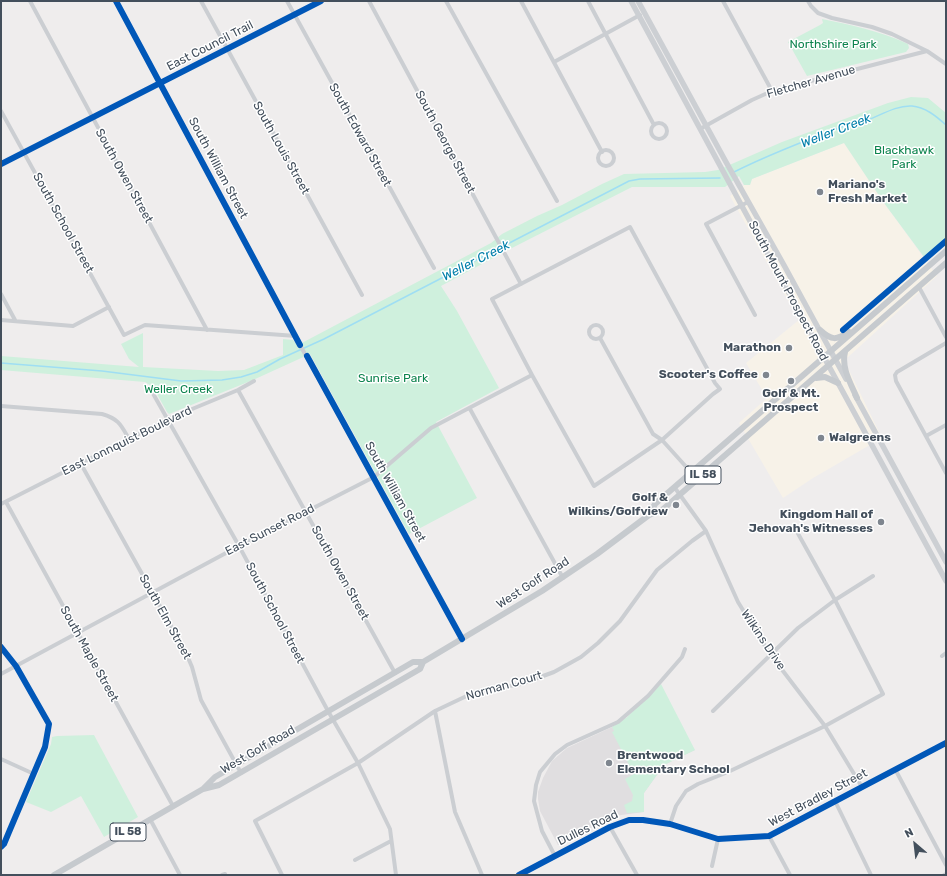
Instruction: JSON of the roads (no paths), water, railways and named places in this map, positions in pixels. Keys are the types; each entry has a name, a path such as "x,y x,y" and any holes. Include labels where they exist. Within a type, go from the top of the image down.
{"main road":[{"name":"South Mount Prospect Road","path":"631,1 641,14 723,164 741,190 785,267 946,562"},
{"name":"South Mount Prospect Road","path":"638,1 641,14"},
{"name":"South Mount Prospect Road","path":"723,164 735,193 946,581"},
{"name":"IL 58","path":"824,358 946,251"},
{"name":"IL 58","path":"828,366 946,263"},
{"path":"820,330 830,338 837,338 861,326"},
{"path":"846,351 843,362 856,398"},
{"name":"West Golf Road","path":"54,875 62,873 150,819 203,789 215,777 236,764 414,662 423,662 523,604 563,578 613,543 648,515 655,504 824,358"},
{"name":"West Golf Road","path":"648,515 661,511 828,366"},
{"path":"814,379 825,377 838,383"},
{"name":"West Golf Road","path":"203,789 219,785 241,773 420,669 423,662"}],"street":[{"name":"South Owen Street","path":"30,1 207,330"},
{"name":"South William Street","path":"116,1 300,345 462,639"},
{"name":"South Louis Street","path":"201,1 362,295"},
{"name":"South Edward Street","path":"287,1 434,268"},
{"name":"East Council Trail","path":"1,164 321,1"},
{"name":"South George Street","path":"369,1 521,284"},
{"path":"446,1 557,201"},
{"path":"521,1 602,152"},
{"path":"588,1 654,125"},
{"path":"723,1 772,91"},
{"path":"808,1 818,14 853,22 901,38 927,51 946,64"},
{"path":"554,62 641,14"},
{"name":"Fletcher Avenue","path":"703,128 752,100 772,91 927,51"},
{"name":"South School Street","path":"1,111 124,335 145,325 207,330"},
{"path":"748,202 706,224 755,315"},
{"path":"630,227 715,383 720,389 712,394 662,440 594,486 532,375 492,299 521,284 630,227"},
{"path":"919,287 946,337"},
{"path":"1,294 15,320"},
{"path":"1,320 72,326 109,307"},
{"path":"207,330 296,336"},
{"path":"600,338 653,434 662,440 698,480"},
{"path":"946,343 897,372 895,375 896,381 946,473"},
{"name":"East Sunset Road","path":"1,674 239,546 374,477 431,428 532,375"},
{"name":"East Lonnquist Boulevard","path":"3,503 168,419 238,390 254,381"},
{"name":"South School Street","path":"151,390 239,546 328,711 358,763 390,829 396,875"},
{"name":"South Owen Street","path":"238,390 395,673"},
{"path":"1,406 102,414 112,417 120,423 129,439"},
{"path":"470,408 563,578"},
{"path":"926,436 946,425"},
{"name":"South Elm Street","path":"80,464 186,653 192,666 201,700 241,773"},
{"name":"Wilkins Drive","path":"675,488 706,531 738,602 770,654 825,726 862,787"},
{"name":"South Maple Street","path":"3,503 78,633 173,806"},
{"path":"670,824 676,806 686,792 698,784 728,772 825,726 883,694 835,600 796,530"},
{"name":"Norman Court","path":"282,875 255,821 358,763 435,711 475,692 521,684 554,672 581,657 598,643 620,621 657,570 706,531"},
{"path":"713,710 798,628 835,600 873,576"},
{"path":"1,647 16,666 49,724 45,747 4,844 1,847"},
{"path":"555,856 542,831 534,801 536,785 540,772 555,754 567,745 618,722 648,696 682,657 685,649"},
{"path":"435,711 455,812 482,875"},
{"name":"West Bradley Street","path":"670,824 718,839 769,836 946,743"},
{"path":"1,759 34,774"},
{"path":"895,769 946,865"},
{"path":"835,801 871,875"},
{"path":"150,819 180,875"},
{"name":"Dulles Road","path":"519,875 610,827 629,820 643,820 670,824"},
{"path":"610,827 636,875"},
{"path":"769,836 790,875"},
{"path":"712,866 718,839"},
{"path":"355,860 391,841"}],"waterway":[{"name":"Weller Creek","path":"734,172 804,141 847,125 868,120 901,107 912,106 921,108 934,115 946,125"},
{"name":"Weller Creek","path":"1,363 102,371 181,381 222,380 241,377 257,372 280,359 324,339 629,181 640,179 720,178"}],"place":[{"name":"Mariano's Fresh Market","path":"820,192"},
{"name":"Marathon","path":"789,348"},
{"name":"Scooter's Coffee","path":"766,375"},
{"name":"Golf & Mt. Prospect","path":"791,381"},
{"name":"Walgreens","path":"821,438"},
{"name":"Golf & Wilkins/Golfview","path":"676,505"},
{"name":"Kingdom Hall of Jehovah's Witnesses","path":"881,522"},
{"name":"Brentwood Elementary School","path":"609,763"}],"park label":[{"name":"Northshire Park","path":"833,45"},
{"name":"Blackhawk Park","path":"904,158"},
{"name":"Sunrise Park","path":"393,379"}]}
